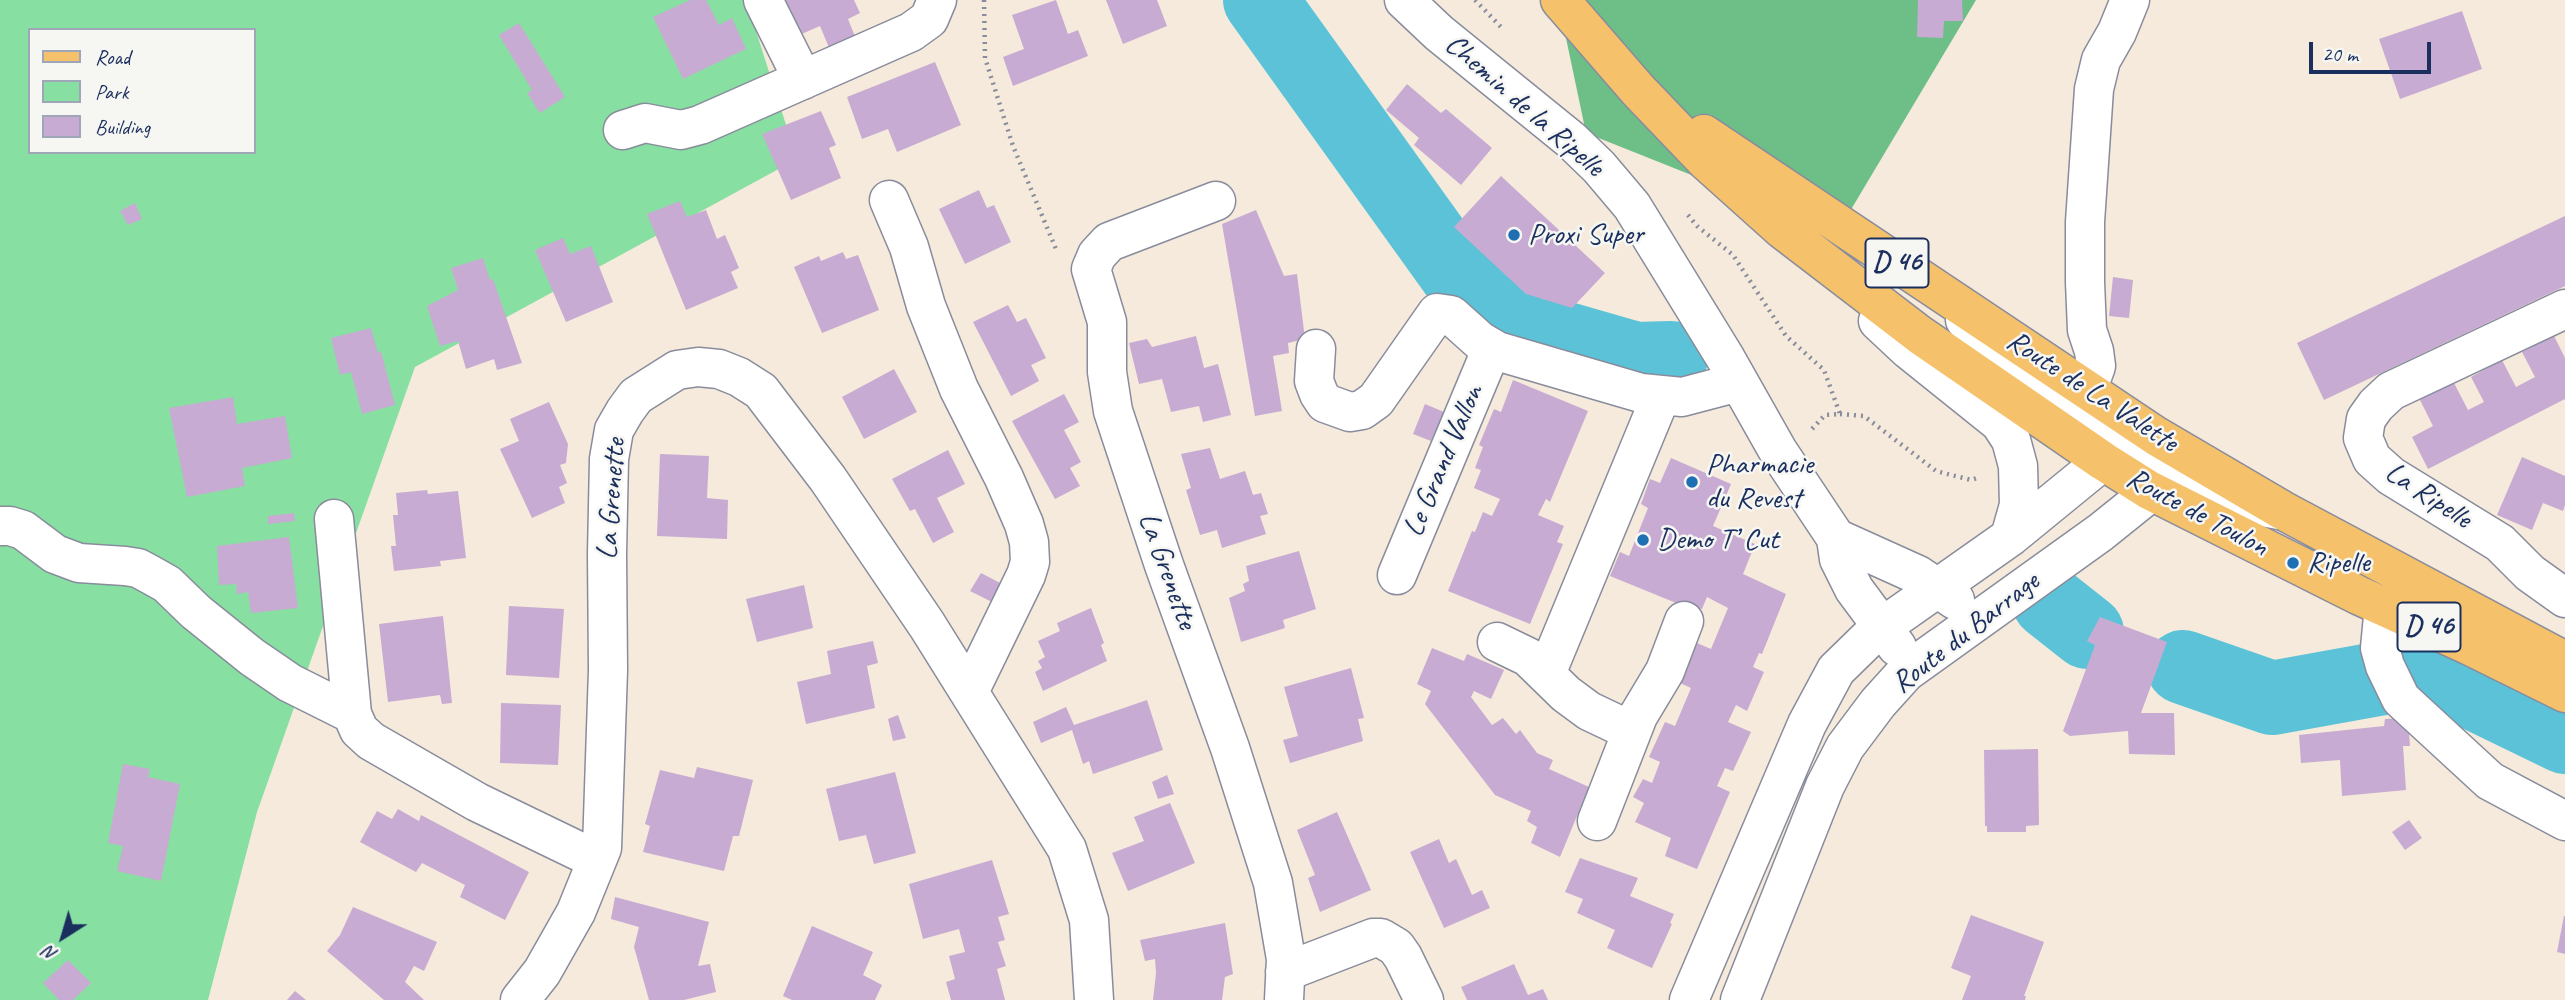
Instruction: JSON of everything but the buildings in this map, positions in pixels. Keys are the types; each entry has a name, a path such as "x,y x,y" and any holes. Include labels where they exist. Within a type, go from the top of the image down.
{"main road":[{"name":"Route de La Valette","path":"1560,0 1638,90 1706,161 1783,230 1920,335 2130,470"},
{"name":"Route de La Valette","path":"1638,90 2156,436 2282,510 2565,661"},
{"name":"Route de Toulon","path":"2130,470 2292,563 2384,606"},
{"name":"D 46","path":"2384,606 2565,693"}],"street":[{"path":"763,0 803,80"},
{"path":"623,130 645,123 681,130 700,125 922,26 933,13 937,0"},
{"name":"Chemin de la Ripelle","path":"1404,0 1439,33 1571,140 1599,167 1632,206 1794,477 1836,538 1839,559 1849,579 1881,627 1913,666"},
{"path":"2087,391 2096,366 2087,330 2085,282 2085,222 2094,89 2101,60 2117,32 2130,0"},
{"path":"889,200 909,247 926,306 959,389 1004,478 1029,542 1030,562 1026,575 969,692"},
{"name":"La Grenette","path":"1216,201 1109,243 1097,254 1091,269 1107,322 1107,372 1113,411 1164,565 1230,748 1273,883 1283,933 1285,986 1373,938 1381,937 1396,947 1403,957 1424,1000"},
{"name":"Route du Barrage","path":"1783,230 1909,350 2000,423 2011,440 2018,466 2019,505 2010,537"},
{"path":"1926,282 2000,354 2129,449 2130,470 2226,500 2282,510"},
{"name":"La Ripelle","path":"2565,309 2391,391 2366,419 2363,438 2372,459 2391,476 2500,543 2530,573 2565,598"},
{"path":"1316,349 1314,382 1319,394 1325,403 1350,412 1362,410 1376,400 1437,313 1451,314 1474,336 1513,357 1615,387 1661,396 1691,396 1739,382"},
{"name":"Le Grand Vallon","path":"1396,575 1492,348"},
{"name":"La Grenette","path":"520,1000 542,972 576,912 602,848 608,670 607,554 610,459 614,430 636,396 677,370 698,367 719,369 739,377 761,391 882,555 969,692 1067,849 1089,920 1094,1000"},
{"path":"1546,674 1661,396"},
{"name":"Route du Barrage","path":"1689,1000 1807,724 1836,670 1881,627 2010,537 2130,470 2142,499 2101,532 1913,666 1878,703 1845,747 1825,786 1740,1000"},
{"path":"334,519 352,714 359,730 371,741 477,802 597,860"},
{"path":"0,526 23,530 55,554 79,563 138,568 152,575 167,584 252,657 290,683 352,714"},
{"path":"1836,538 1938,586 1978,619"},
{"path":"2384,606 2381,648 2393,682 2490,781 2565,821"},
{"path":"1597,821 1631,731 1642,707 1665,671 1684,621"},
{"path":"1497,642 1521,652 1566,694 1589,711 1631,731"}],"path":[{"path":"984,0 985,58 1013,146 1059,255"},
{"path":"1840,414 1864,416 1936,471 1971,480 2018,466"}],"green space":[{"path":"0,0 746,0 797,159 415,367 257,812 208,1000 0,1000"},
{"path":"1558,0 1976,0 1837,233 1586,133"}],"waterway":[{"path":"1260,0 1466,287 1490,310 1518,325 1636,359 1671,358"},
{"path":"2049,602 2087,632"},
{"path":"2183,667 2272,698 2427,670 2565,737"}],"place":[{"name":"Proxi Super","path":"1514,235"},
{"name":"Pharmacie du Revest","path":"1692,482"},
{"name":"Demo T’ Cut","path":"1643,540"},
{"name":"Ripelle","path":"2293,563"}]}
